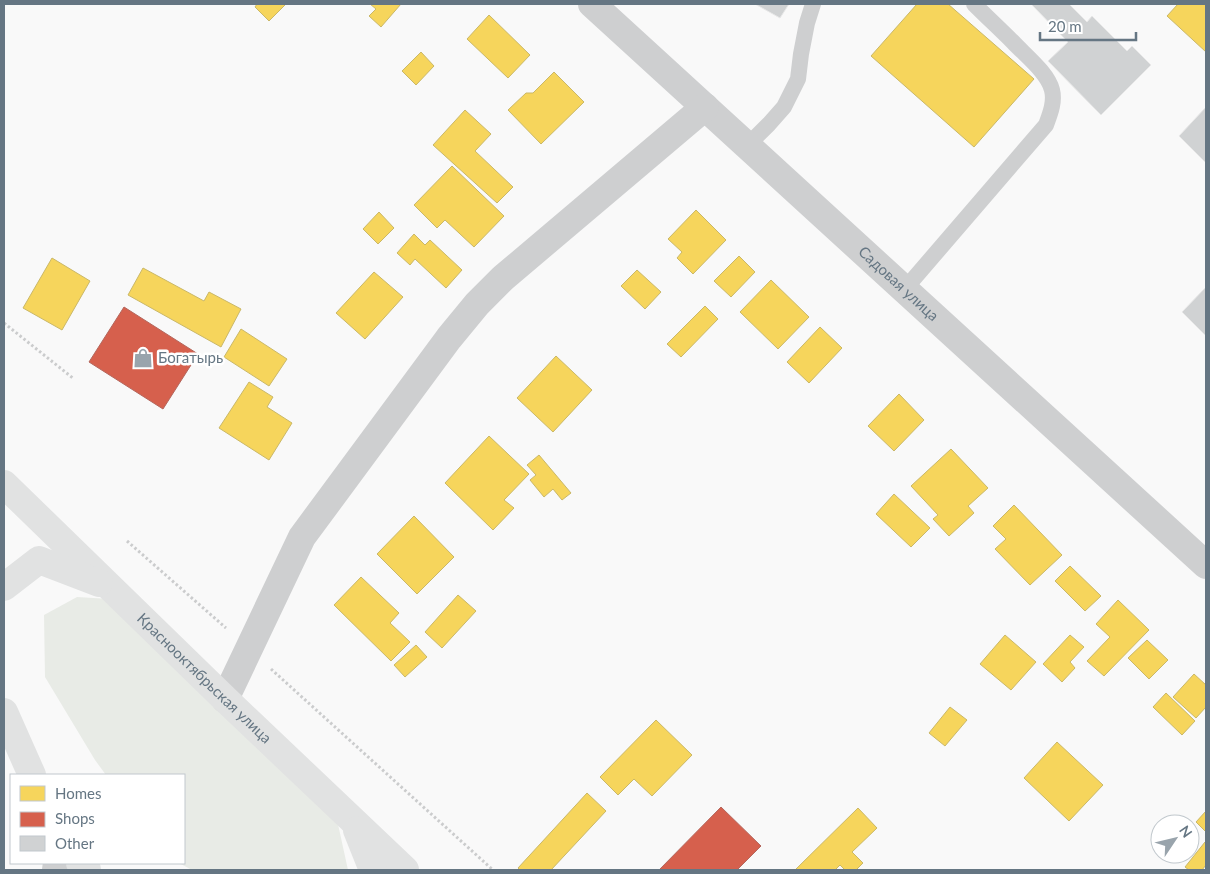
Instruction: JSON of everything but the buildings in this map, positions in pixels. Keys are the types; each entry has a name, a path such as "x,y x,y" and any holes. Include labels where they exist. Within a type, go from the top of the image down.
{"main road":[{"name":"Краснооктябрьская улица","path":"4,484 224,699 405,870"},
{"path":"4,587 39,560 109,587"},
{"path":"4,712 32,774"},
{"path":"353,821 373,870"}],"street":[{"name":"Садовая улица","path":"592,4 1206,564"},
{"path":"224,699 302,537 449,338 477,304 504,278 705,107"}],"lane":[{"path":"747,146 784,107 798,79 807,23 813,4"},
{"path":"904,290 1046,125 1050,112 1053,99 1048,80 1034,63 974,4"}],"path":[{"path":"4,323 74,379"},
{"path":"127,541 354,742 493,870"}],"shaded area":[{"path":"77,597 110,599 336,815 348,870 192,870 181,864 185,864 185,774 105,774 45,677 44,615"}],"place":[{"name":"Богатырь","path":"143,358"}]}
